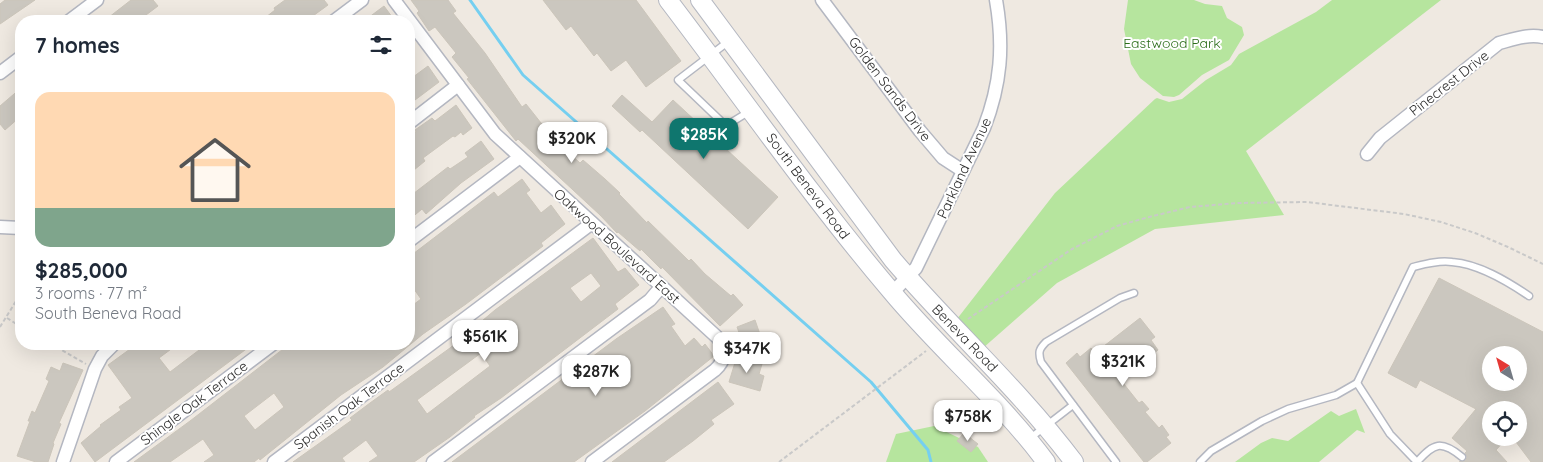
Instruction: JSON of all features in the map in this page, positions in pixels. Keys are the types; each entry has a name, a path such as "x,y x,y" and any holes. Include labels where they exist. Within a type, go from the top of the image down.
{"main road":[{"name":"South Beneva Road","path":"668,0 877,274"},
{"name":"South Beneva Road","path":"700,0 894,260"},
{"name":"Beneva Road","path":"894,260 907,277 1011,386 1074,462"},
{"name":"Beneva Road","path":"877,274 937,343 995,401 1046,462"}],"street":[{"path":"78,15 97,0"},
{"path":"342,15 362,0"},
{"name":"Oakwood Boulevard East","path":"394,0 405,15"},
{"name":"Golden Sands Drive","path":"822,0 920,132 943,158 964,172"},
{"name":"Parkland Avenue","path":"892,293 916,268 964,172 992,107 1001,55 1000,26 996,0"},
{"name":"Oakwood Boulevard East","path":"415,28 495,134 718,338 724,348 723,361 715,370 592,462"},
{"name":"Pinecrest Drive","path":"1367,154 1380,138 1499,43 1518,37 1534,35 1543,37"},
{"path":"0,73 15,62"},
{"path":"415,118 458,85"},
{"path":"415,236 520,157"},
{"name":"Spanish Oak Terrace","path":"274,462 592,224"},
{"path":"0,226 15,227"},
{"path":"433,462 650,300 661,287"},
{"path":"63,462 95,369 102,356 108,350"},
{"name":"Shingle Oak Terrace","path":"116,462 264,350"}],"lane":[{"path":"730,40 678,80 724,124 732,122 751,110"},
{"path":"1200,462 1211,451 1262,421 1288,409 1336,395 1358,383 1413,267 1430,263 1451,262 1474,267 1499,277 1530,296"},
{"path":"1116,462 1041,362 1038,354 1046,342 1112,303 1134,293"},
{"path":"1358,383 1390,434 1417,462 1429,449 1438,446 1455,451 1462,457"},
{"path":"1028,440 1073,405"}],"path":[{"path":"956,328 1072,249 1117,226 1190,207 1307,202 1404,214 1441,222 1475,233 1543,264"},
{"path":"0,327 15,304"},
{"path":"7,318 15,323"},
{"path":"779,462 937,343"},
{"path":"62,350 95,369"}],"green space":[{"name":"Eastwood Park","path":"1128,0 1194,0 1205,4 1222,6 1227,18 1242,27 1244,35 1229,60 1202,75 1179,95 1174,97 1163,96 1140,78 1131,64 1124,29"},
{"path":"1332,0 1441,0 1246,151 1284,215 1155,229 1057,283 983,348 957,319 1055,193 1155,99 1169,102 1182,99 1206,80 1231,65 1239,54 1316,12"},
{"path":"1356,409 1365,433 1357,430 1319,462 1235,462 1261,443 1272,438 1288,441 1331,411 1339,416"},
{"path":"934,426 978,447 988,462 886,462 896,434"}],"building":[{"path":"5,0 35,0 0,24 0,4"},
{"path":"131,0 153,0 158,6 146,15 112,15"},
{"path":"285,0 324,0 328,5 314,15 269,15 275,10 274,8"},
{"path":"411,0 448,0 456,11 453,13 485,53 522,107 526,104 545,128 547,127 556,136 554,139 580,163 583,160 605,179 647,223 648,221 689,261 691,259 705,274 731,296 733,294 743,305 720,326 662,267 661,269 641,249 640,251 617,233 518,139 516,141 452,57 456,53 435,27 429,31"},
{"path":"543,0 636,0 681,61 646,87 626,60 611,71 597,53 594,56 571,26 566,30"},
{"path":"384,6 391,15 372,15"},
{"path":"428,66 439,82 415,100 415,76"},
{"path":"15,93 15,121 5,130 0,124 0,106"},
{"path":"622,95 652,122 673,100 778,197 748,229 642,130 640,132 612,106"},
{"path":"456,105 472,128 463,135 461,132 455,137 453,136 423,158 425,161 415,169 415,130 432,118 435,121"},
{"path":"481,141 494,159 461,183 426,214 422,209 415,215 415,192 448,167 450,169 468,157 465,153"},
{"path":"522,179 530,190 526,193 541,213 551,205 565,224 541,243 543,246 415,341 415,304 421,299 415,290 415,252 494,192 498,197"},
{"path":"593,238 618,272 625,268 639,285 615,304 618,309 501,398 474,416 450,437 414,462 369,462 378,456 366,440 342,458 345,462 293,462 352,420 350,418 370,403 388,390 389,392 450,348 495,310","holes":["591,273 601,286 581,302 570,288","481,353 490,366 427,414 417,400"]},
{"path":"1439,278 1543,332 1543,462 1531,462 1519,446 1527,446 1527,401 1482,401 1482,446 1500,446 1496,450 1507,462 1459,462 1466,460 1465,453 1467,451 1452,438 1476,409 1420,380 1416,388 1388,373"},
{"path":"663,307 675,324 671,326 685,346 694,338 702,347 705,344 714,356 645,411 574,462 452,462 616,339"},
{"path":"1140,318 1155,337 1151,340 1158,350 1120,379 1139,403 1142,401 1149,409 1145,412 1159,428 1162,425 1169,435 1166,437 1171,443 1147,462 1144,462 1066,363 1077,353 1080,357 1091,348 1095,353"},
{"path":"755,320 763,343 745,349 737,327"},
{"path":"129,350 170,350 159,358 170,372 199,350 245,350 95,462 81,443 100,425 121,410 119,407 132,398 108,365"},
{"path":"282,350 404,350 383,367 341,395 260,460 259,458 254,462 204,462 214,455 203,439 170,462 134,462","holes":["274,393 284,407 255,430 244,416"]},
{"path":"737,356 762,364 759,374 764,376 760,391 729,382"},
{"path":"63,363 83,370 59,423 61,424 48,462 36,462 17,456 32,411 35,413 49,381 46,379 51,367 60,371"},
{"path":"718,382 734,404 711,420 714,424 693,441 664,462 612,462"},
{"path":"964,433 978,444 971,452 957,441"}],"waterway":[{"path":"470,0 523,75 871,382 928,450 931,462"}]}
